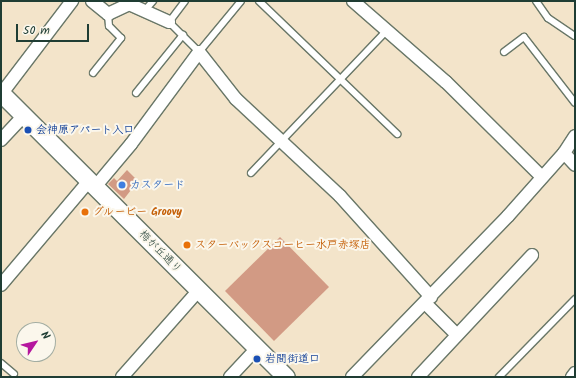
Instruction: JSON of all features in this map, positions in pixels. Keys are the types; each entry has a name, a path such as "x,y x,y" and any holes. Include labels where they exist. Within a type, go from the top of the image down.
{"street":[{"path":"1,93 72,1"},
{"path":"92,1 108,14 129,4 150,5 169,22"},
{"path":"359,3 386,31 446,82 542,177"},
{"path":"1,285 92,184 131,144 199,52 236,99 340,196 457,335"},
{"name":"梅が丘通り","path":"1,93 286,377"},
{"path":"1,140 24,115"},
{"path":"352,377 428,300 542,177 564,152 575,136"},
{"path":"564,152 575,165"},
{"path":"418,377 532,255"},
{"path":"122,377 199,290"},
{"path":"230,377 257,348"},
{"path":"572,377 575,373"}],"lane":[{"path":"185,1 169,22 199,52 241,1"},
{"path":"259,1 396,134"},
{"path":"536,1 548,18 575,36"},
{"path":"93,73 121,38 109,26 108,14"},
{"path":"251,173 386,31"},
{"path":"136,93 183,35"},
{"path":"504,52 524,37 575,103"},
{"path":"499,377 575,299"},
{"path":"1,363 14,374"}],"building":[{"path":"127,170 138,181 124,199 108,184 114,178 117,181"},
{"path":"280,237 329,287 274,341 225,291"}],"place":[{"name":"会神原アパート入口","path":"28,130"},
{"name":"カスタード","path":"122,185"},
{"name":"グルービー Groovy","path":"85,212"},
{"name":"スターバックスコーヒー水戸赤塚店","path":"187,245"},
{"name":"岩間街道口","path":"257,359"}]}
